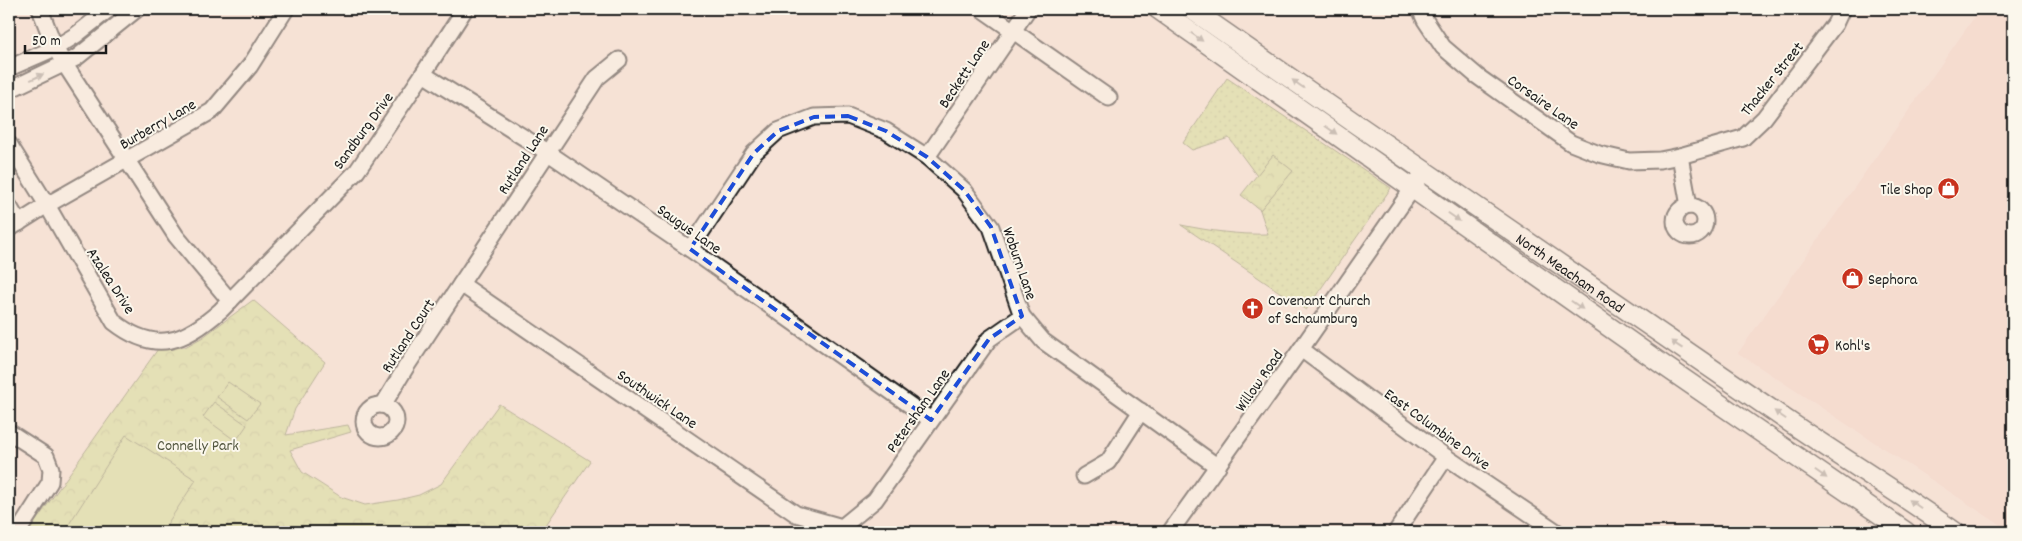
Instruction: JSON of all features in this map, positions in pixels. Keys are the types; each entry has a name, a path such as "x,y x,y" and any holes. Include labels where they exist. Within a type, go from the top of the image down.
{"main road":[{"name":"North Meacham Road","path":"1158,9 1704,393 1906,532"},
{"name":"North Meacham Road","path":"1191,9 1424,172 1955,532"}],"street":[{"path":"40,9 55,48 176,236 230,301"},
{"path":"9,68 55,48 76,35 109,9"},
{"path":"9,90 76,58 137,9"},
{"name":"Burberry Lane","path":"14,226 47,205 212,111 250,66 286,9"},
{"name":"Sandburg Drive","path":"230,301 357,171 465,9"},
{"path":"982,9 1109,98"},
{"name":"Beckett Lane","path":"927,157 1028,9"},
{"name":"Corsaire Lane","path":"1420,9 1443,47 1459,63 1571,143 1599,154 1629,161 1660,160 1680,156"},
{"name":"Thacker Street","path":"1680,156 1743,138 1764,118 1835,24 1842,9"},
{"name":"Rutland Lane","path":"461,284 597,78 619,60"},
{"name":"Saugus Lane","path":"423,74 547,152 690,249 931,420"},
{"name":"Woburn Lane","path":"690,249 754,153 778,131 814,117 848,116 886,131 927,157 964,190 991,227 1022,316 1043,341 1218,467"},
{"name":"Azalea Drive","path":"9,144 47,205 114,322 130,334 146,340 162,341 184,337 204,326 230,301"},
{"path":"1680,156 1689,206"},
{"name":"Willow Road","path":"1170,532 1218,467 1424,172"},
{"path":"9,206 14,226"},
{"name":"Rutland Court","path":"384,405 406,367 461,284"},
{"name":"Southwick Lane","path":"461,284 796,514 842,527"},
{"name":"Petersham Lane","path":"842,527 875,500 989,339 1022,316"},
{"name":"East Columbine Drive","path":"1301,349 1446,456 1557,532"},
{"path":"1084,476 1108,462 1141,411"},
{"path":"9,432 46,456 51,469 50,482 18,532"},
{"path":"1396,532 1446,456"}],"highlighted area":[{"path":"848,116 886,131 927,157 964,190 991,227 1022,316 989,339 931,420 690,249 754,153 778,131 814,117"}],"shaded area":[{"path":"1980,9 2013,9 2013,530 2011,532 1738,353"}],"green space":[{"path":"1227,78 1391,188 1306,310 1181,225 1224,232 1268,234 1260,210 1292,171 1273,156 1257,176 1229,138 1192,150 1183,143"},
{"path":"1273,155 1293,171 1260,210 1241,195"},
{"name":"Connelly Park","path":"253,300 325,362 295,409 286,435 348,425 351,432 290,450 302,472 341,497 365,505 419,495 441,484 499,404 590,461 541,532 28,532 158,349 185,347 203,337"},
{"path":"228,382 260,404 248,419 217,397"},
{"path":"214,402 247,425 236,441 203,417"},
{"path":"126,435 196,480 162,532 64,532"}],"place":[{"name":"Tile Shop","path":"1949,188"},
{"name":"Sephora","path":"1852,278"},
{"name":"Covenant Church of Schaumburg","path":"1252,308"},
{"name":"Kohl's","path":"1819,344"}]}
